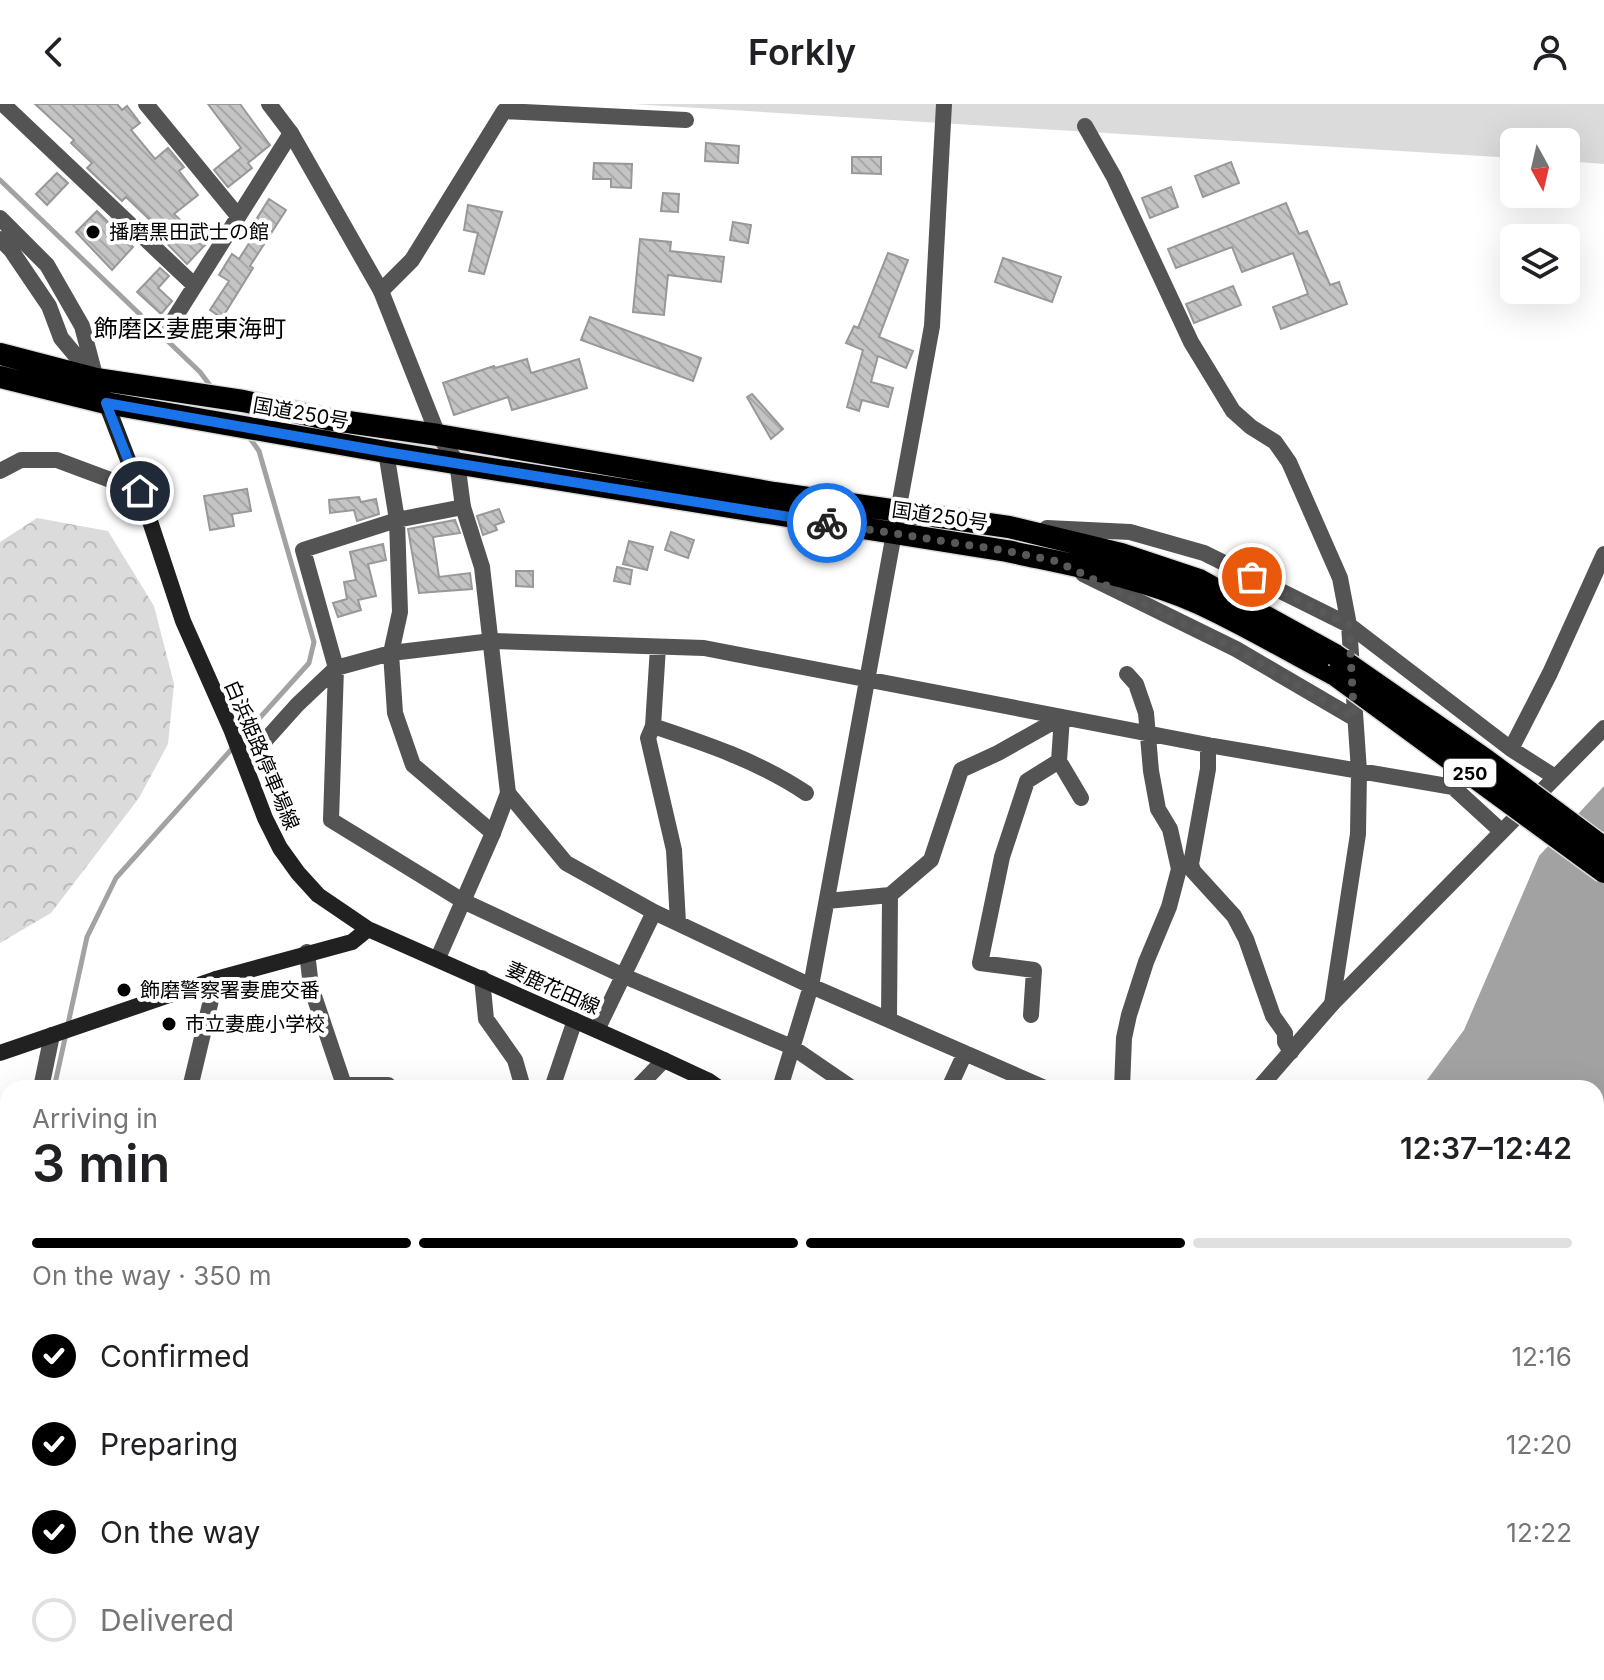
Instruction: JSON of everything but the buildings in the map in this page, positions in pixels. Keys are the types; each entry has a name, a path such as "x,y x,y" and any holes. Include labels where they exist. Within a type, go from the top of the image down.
{"highway":[{"name":"国道250号","path":"0,354 96,379 900,512 1009,527 1121,554 1199,580 1486,760 1604,848"},
{"name":"国道250号","path":"0,377 106,403 386,452 1007,551 1127,577 1197,602 1335,665 1604,872"}],"main road":[{"name":"白浜姫路停車場線","path":"96,379 140,491 183,621 231,729 270,828 280,848 318,895 368,929"},
{"path":"0,1053 216,979 352,942 368,929"},
{"name":"妻鹿花田線","path":"368,929 707,1080"}],"street":[{"path":"3,104 194,285"},
{"path":"146,104 238,216"},
{"path":"269,104 291,133 381,291 438,435 457,462 463,507 482,567 508,793 438,958"},
{"path":"782,1080 811,986 932,326 944,104"},
{"path":"381,291 412,260 504,111 686,120"},
{"path":"1085,126 1114,177 1191,342 1233,411 1275,442 1289,462 1340,578 1349,625 1359,771 1358,834 1332,1004"},
{"path":"167,330 291,133"},
{"path":"0,218 47,265 82,326 96,379"},
{"path":"0,239 26,270 49,306 61,338 96,379"},
{"path":"386,452 397,520 400,612 391,653 395,713 413,765 493,833"},
{"path":"0,471 21,460 57,460 140,491"},
{"path":"463,507 397,520 303,550 336,668 331,820 463,901 624,976 792,1047 840,1080"},
{"path":"1009,527 1130,532 1204,553 1349,625 1511,749 1555,777"},
{"path":"1511,749 1550,673 1604,554"},
{"path":"1056,561 1236,649 1354,718"},
{"path":"243,758 336,668 391,653 492,641 704,648 1208,745 1453,787 1501,831"},
{"path":"658,647 653,726 648,738 674,850 678,923"},
{"path":"1122,1080 1124,1038 1129,1015 1146,962 1169,907 1179,869 1170,829 1158,809 1146,713 1136,684 1127,674"},
{"path":"1062,717 1059,761 1081,798"},
{"path":"827,901 890,895 931,860 961,770 1062,717"},
{"path":"653,726 724,749 775,772 806,793"},
{"path":"1266,1080 1332,1004 1604,728"},
{"path":"1208,745 1208,769 1191,864 1193,871 1234,916 1240,927 1273,1016 1285,1033 1285,1042 1291,1052"},
{"path":"1031,1015 1034,970 980,963 1002,857 1027,781 1059,761"},
{"path":"508,793 566,863 654,912 811,986 1027,1080"},
{"path":"889,1020 890,895"},
{"path":"597,1030 654,912"},
{"path":"307,952 311,987 342,1080"},
{"path":"482,978 486,1019 515,1060 521,1080"},
{"path":"192,1080 216,979"},
{"path":"555,1080 575,1020"},
{"path":"43,1080 52,1035"},
{"path":"953,1080 965,1053"},
{"path":"645,1080 664,1060"}],"green space":[{"path":"632,104 1604,104 1604,164 1580,162 1580,128 1500,128 1500,157"},
{"path":"37,518 108,531 154,606 174,684 168,744 139,798 51,913 0,943 0,542"}],"shaded area":[{"path":"1604,786 1604,1080 1427,1080 1464,1030 1539,856"}],"waterway":[{"path":"0,180 200,372 212,388"},
{"path":"68,1024 87,937 116,878 309,663 314,642 259,451 247,434"},
{"path":"56,1080 66,1034"}],"way so far":[{"path":"827,523 1056,561 1236,649 1354,718 1349,625 1252,577"}],"place":[{"name":"播磨黒田武士の館","path":"93,232"},
{"name":"飾磨警察署妻鹿交番","path":"124,990"},
{"name":"市立妻鹿小学校","path":"169,1024"}],"district":[{"name":"飾磨区妻鹿東海町","path":"190,328"}],"route":[{"path":"140,491 106,403 827,523"}]}
